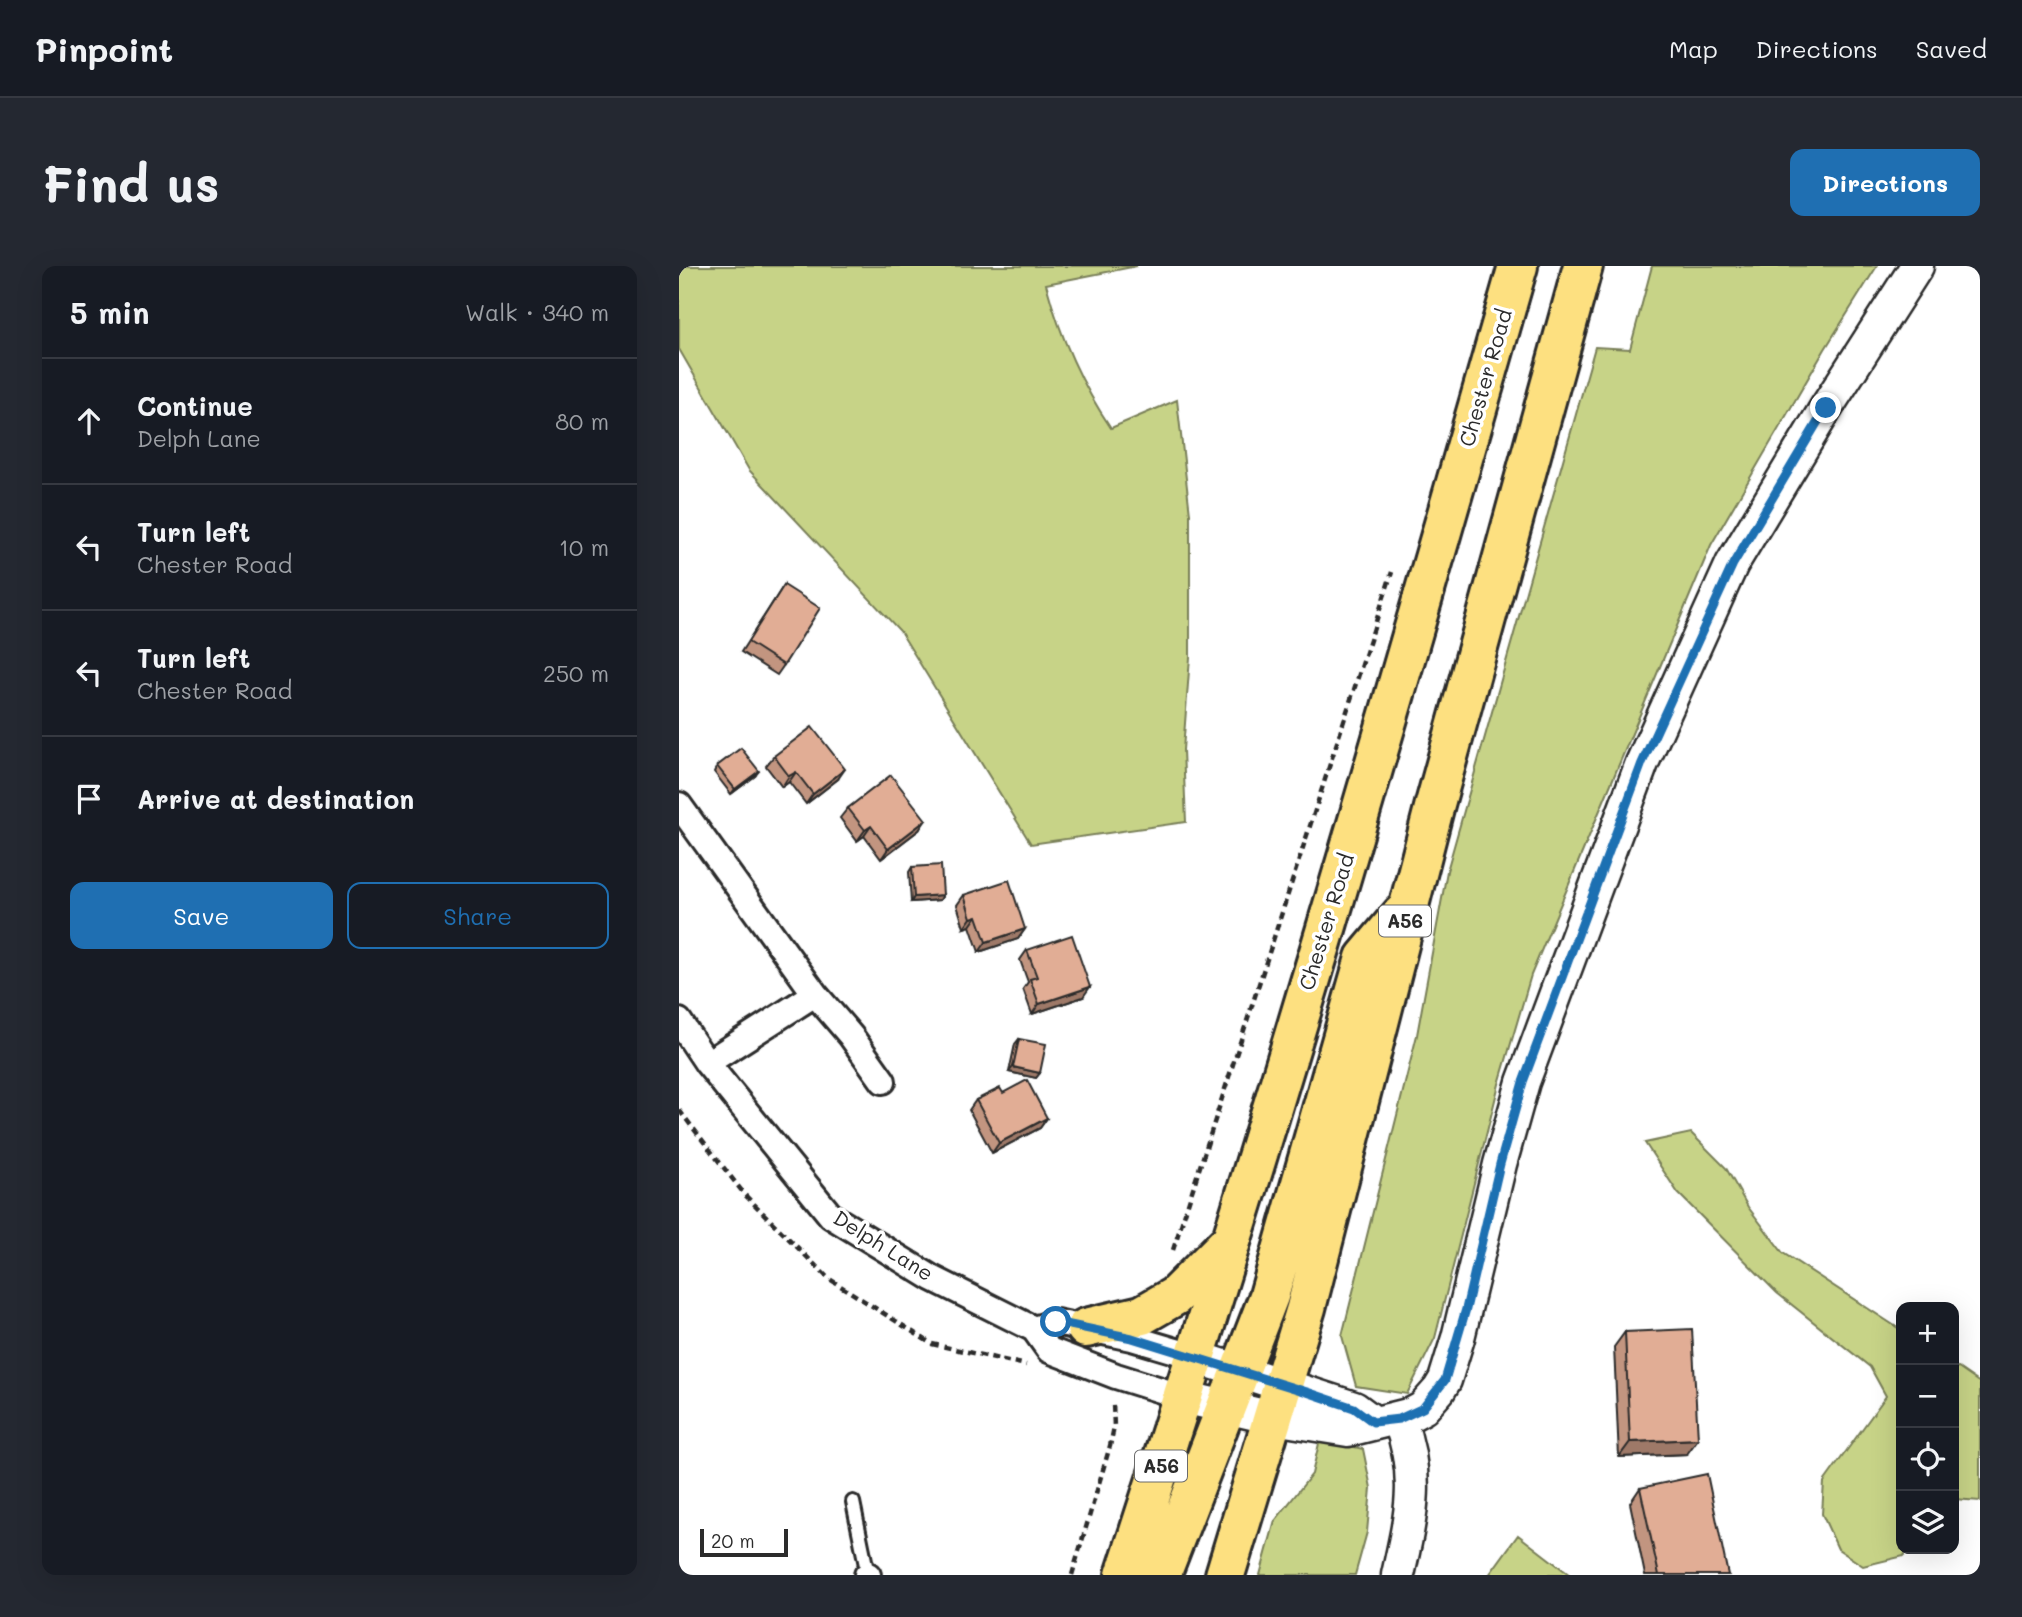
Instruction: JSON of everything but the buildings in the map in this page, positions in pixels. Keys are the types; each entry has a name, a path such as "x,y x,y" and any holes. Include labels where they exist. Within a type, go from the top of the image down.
{"highway":[{"name":"Chester Road","path":"1125,1575 1184,1397 1373,773 1518,266"},
{"name":"A56","path":"1225,1575 1306,1308 1408,908 1583,266"},
{"path":"1161,1575 1269,1296 1365,958 1408,908"},
{"path":"1086,1328 1142,1315 1175,1296 1231,1240"}],"street":[{"path":"1398,1575 1410,1523 1413,1470 1407,1439 1386,1420 1423,1408 1445,1380 1523,1082 1642,763 1733,564 1826,408 1917,266"},
{"path":"679,805 815,993 851,1036 883,1081"},
{"path":"707,1063 815,993"},
{"name":"Delph Lane","path":"679,1021 707,1063 831,1216 932,1278 1034,1329 1049,1350 1116,1376 1225,1407 1278,1401 1354,1408 1386,1420"},
{"name":"Delph Lane","path":"1034,1329 1056,1322 1132,1338 1238,1371 1278,1401"}],"lane":[{"path":"853,1502 867,1575"}],"path":[{"path":"1172,1252 1395,562"},
{"path":"679,1110 745,1195 828,1278 932,1344 1035,1367"},
{"path":"1072,1575 1110,1446 1114,1427 1113,1395"}],"green space":[{"path":"679,266 1137,266 1046,284 1073,359 1111,428 1177,400 1190,514 1190,657 1183,750 1186,822 1031,844 900,631 749,470 679,349"},
{"path":"1652,266 1877,266 1825,349 1711,545 1531,975 1499,1084 1435,1338 1407,1394 1356,1386 1342,1336 1417,1035 1447,871 1595,347 1630,349"},
{"path":"1691,1133 1726,1168 1748,1207 1783,1253 1896,1327 1896,1554 1905,1554 1904,1556 1863,1566 1838,1549 1822,1514 1824,1482 1886,1396 1870,1367 1777,1293 1678,1193 1645,1143"},
{"path":"1959,1368 1980,1383 1980,1501 1959,1499"},
{"path":"1320,1439 1363,1449 1371,1488 1367,1532 1355,1575 1260,1575 1275,1521 1312,1474"},
{"path":"1518,1535 1570,1575 1489,1575"}],"route":[{"path":"1056,1322 1132,1338 1307,1392 1354,1408 1373,1422 1399,1419 1412,1414 1432,1399 1445,1380 1458,1338 1500,1164 1523,1082 1642,763 1733,564 1826,408"}]}
